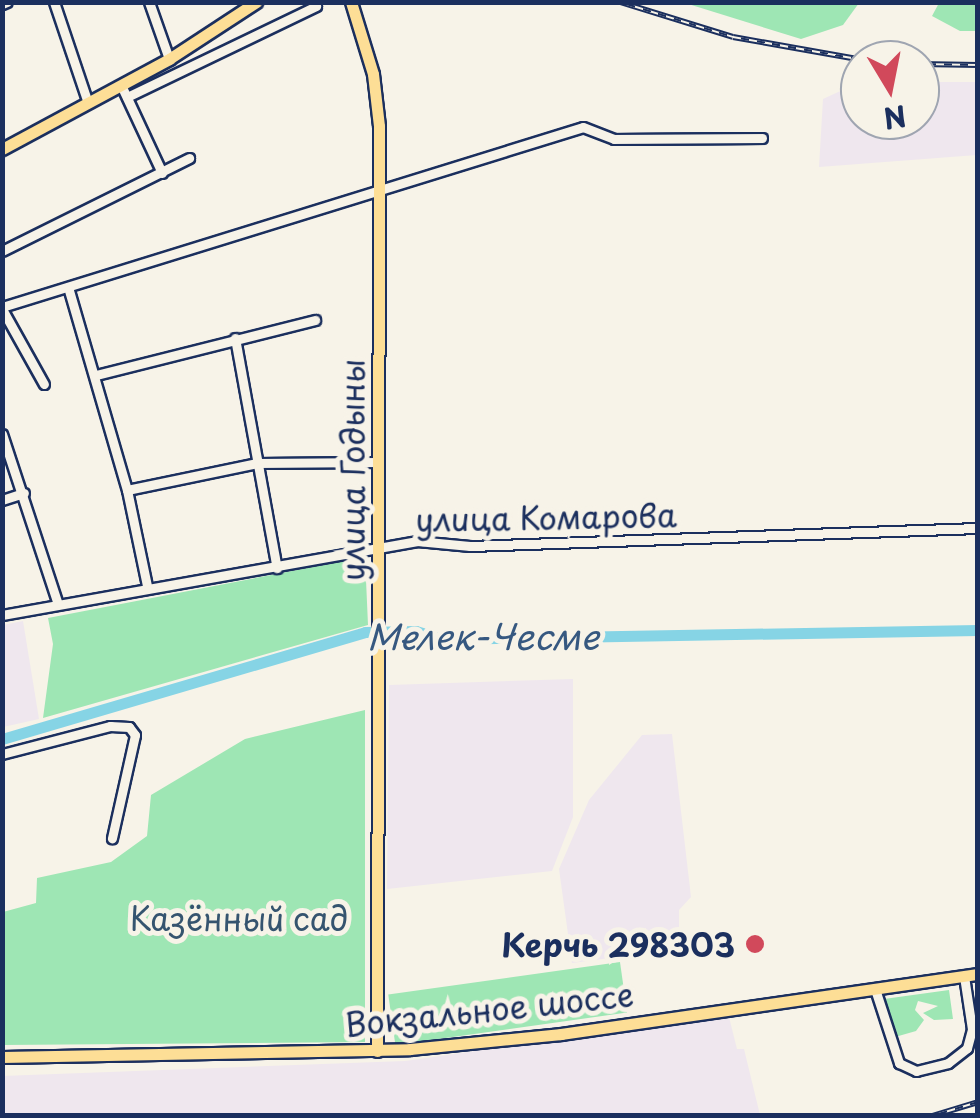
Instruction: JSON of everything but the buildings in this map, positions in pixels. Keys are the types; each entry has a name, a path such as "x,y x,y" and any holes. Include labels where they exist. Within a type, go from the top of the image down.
{"main road":[{"path":"2,147 123,88 253,2"},
{"name":"улица Годыны","path":"350,6 376,90 380,190 377,1051"},
{"name":"Вокзальное шоссе","path":"2,1057 377,1051 561,1034 971,975"}],"street":[{"path":"54,2 88,102"},
{"path":"149,2 168,58"},
{"path":"162,173 123,88 316,6"},
{"path":"44,384 2,308 583,127 614,139 762,138"},
{"path":"2,251 189,158"},
{"path":"68,287 127,490 147,586"},
{"path":"96,374 315,320"},
{"path":"235,338 277,568"},
{"path":"2,434 8,467 24,494 58,604"},
{"path":"127,490 257,464 378,462"},
{"path":"2,500 24,494"},
{"name":"улица Комарова","path":"2,615 147,586 277,568 417,542 470,546 978,528"},
{"path":"2,754 110,726 129,727 135,735 112,838"},
{"path":"874,989 899,1064 916,1071 948,1063 970,1042 971,975"}],"shaded area":[{"path":"940,82 977,82 977,155 819,167 823,99 840,91 840,140 940,140"},
{"path":"23,621 39,719 3,727 3,625"},
{"path":"573,679 573,817 552,871 387,889 389,685"},
{"path":"672,734 691,897 679,910 679,949 572,963 559,869 589,800 642,735"},
{"path":"729,1017 737,1049 744,1049 760,1115 3,1115 2,1076 405,1061"}],"green space":[{"path":"859,2 843,25 801,39 685,3"},
{"path":"939,3 977,3 977,31 960,31 932,16"},
{"path":"365,557 368,625 43,718 53,644 48,618"},
{"name":"Казённый сад","path":"365,710 365,1042 3,1045 3,912 36,903 37,878 111,862 147,836 151,795 245,739"},
{"path":"620,962 627,1013 395,1045 388,995"},
{"path":"949,990 953,1019 934,1020 923,1013 938,1006 918,1001 915,1010 924,1020 916,1031 895,1037 884,999"}],"waterway":[{"name":"Мелек-Чесме","path":"2,739 365,632 416,631 442,639 978,630"}],"railway":[{"path":"620,2 733,37 840,56"},
{"path":"940,64 978,65"},
{"path":"932,1116 978,1102"}],"place":[{"name":"Керчь 298303","path":"755,944"}]}
